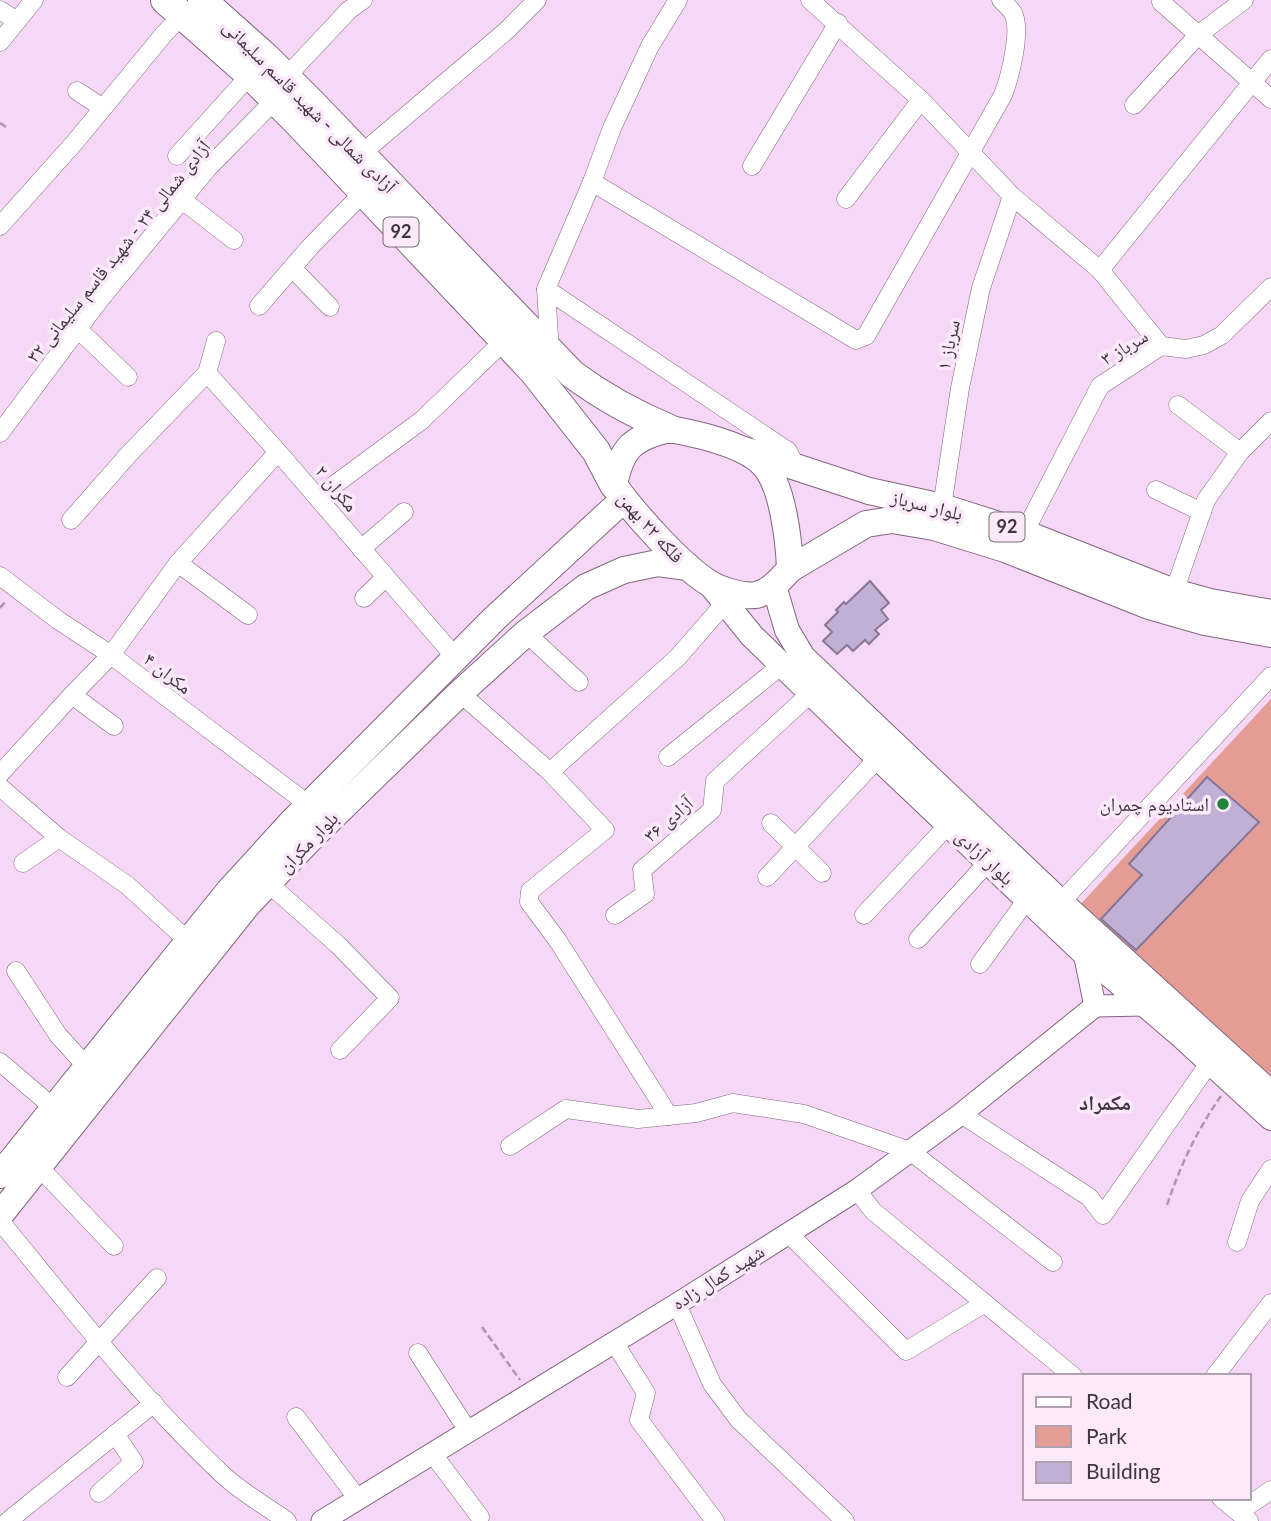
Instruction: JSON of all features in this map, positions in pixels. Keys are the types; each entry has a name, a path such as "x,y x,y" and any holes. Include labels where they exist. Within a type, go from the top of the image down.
{"highway":[{"name":"آزادی شمالی - شهید قاسم سلیمانی","path":"183,5 361,154 572,374 602,397 670,429"},
{"name":"آزادی شمالی - شهید قاسم سلیمانی","path":"183,5 250,75 281,89 363,192 554,395 596,451 619,492"}],"main road":[{"name":"فلکه ۲۲ بهمن","path":"670,429 646,434 630,447 618,463 619,492 688,567 717,593 756,595 782,577"},
{"name":"92","path":"670,429 694,433 741,449 764,465 775,484 789,549 782,577"},
{"name":"بلوار سرباز","path":"741,449 869,491 942,507 1024,533 1174,592 1210,602 1271,613"},
{"name":"بلوار مکران","path":"0,1175 229,891 309,805 525,591 619,492"},
{"name":"بلوار سرباز","path":"782,577 866,524 892,520 934,527 1005,549 1149,606 1205,622 1271,634"},
{"name":"بلوار مکران","path":"0,1215 248,904 312,837 460,693 535,626 586,587 624,570 658,563 688,567"},
{"name":"بلوار آزادی","path":"782,577 788,630 803,657 1061,902 1271,1093"},
{"path":"525,591 536,591 546,598 547,604 535,626"},
{"name":"بلوار آزادی","path":"717,593 752,636 878,758 1084,953 1271,1118"}],"street":[{"path":"0,42 34,0"},
{"name":"آزادی شمالی ۲۴ - شهید قاسم سلیمانی ۳۲","path":"0,433 78,329 208,168 349,10 363,0"},
{"path":"361,154 506,31 537,0"},
{"path":"551,354 546,289 612,128 650,46 678,0"},
{"path":"810,0 920,100 1012,195 1101,270 1161,346"},
{"path":"592,182 856,340 866,336 1007,83 1017,28 1012,12 1002,0"},
{"path":"1134,105 1198,35 1244,0"},
{"path":"1161,2 1271,99"},
{"path":"0,226 164,34 183,5"},
{"path":"0,10 17,21"},
{"path":"752,166 838,23"},
{"path":"1101,270 1271,59"},
{"path":"177,156 250,75"},
{"path":"77,91 103,107"},
{"path":"846,199 920,100"},
{"path":"259,306 363,192"},
{"name":"سرباز ۱","path":"942,507 960,388 981,288 1012,195"},
{"path":"182,200 234,240"},
{"path":"292,268 330,307"},
{"name":"سرباز ۳","path":"1024,533 1100,386 1161,346 1186,349 1205,345 1222,335 1271,287"},
{"path":"546,289 788,451 796,467"},
{"path":"78,329 128,377"},
{"path":"71,520 129,454 207,373 216,341"},
{"path":"318,497 422,420 504,341"},
{"name":"مکران ۲","path":"207,373 456,658"},
{"path":"1178,405 1240,452"},
{"path":"1174,592 1206,500 1240,452 1271,421"},
{"path":"188,941 127,885 59,838 1,786 72,695 111,655 178,563 278,452"},
{"path":"1156,490 1202,512"},
{"path":"361,549 404,512"},
{"path":"178,563 248,615"},
{"name":"مکران ۴","path":"0,576 58,620 111,655 309,805"},
{"path":"363,598 385,578"},
{"path":"550,772 678,657 717,593"},
{"path":"535,626 579,682"},
{"path":"668,757 782,666"},
{"path":"1061,902 1271,676"},
{"path":"460,693 550,772 605,830 530,891 529,902 558,941 669,1116"},
{"name":"آزادی ۳۶","path":"615,915 645,894 642,870 712,810 715,781 811,693"},
{"path":"72,695 114,726"},
{"path":"766,877 878,758"},
{"path":"771,823 822,873"},
{"path":"863,915 949,824"},
{"path":"23,863 59,838"},
{"path":"918,939 989,861"},
{"path":"268,883 338,945 390,998 340,1050"},
{"path":"980,964 1028,898"},
{"path":"1084,953 1095,1006 1144,1005"},
{"path":"16,971 58,1035 87,1067"},
{"name":"شهید کمال زاده","path":"322,1521 677,1304 857,1190 961,1114 1095,1006"},
{"path":"0,1062 54,1108"},
{"path":"961,1114 1089,1197 1103,1215 1210,1062"},
{"path":"510,1146 566,1109 638,1119 696,1114 733,1103 804,1114 910,1151 1053,1262"},
{"path":"39,1167 114,1246"},
{"path":"1237,1242 1250,1201 1271,1169"},
{"path":"857,1190 873,1210 1071,1374"},
{"path":"0,1221 99,1341 223,1476 287,1521"},
{"path":"788,1233 906,1351 985,1303"},
{"path":"67,1377 157,1278"},
{"path":"1217,1374 1271,1303"},
{"path":"677,1304 712,1384 738,1419 845,1521"},
{"path":"614,1342 646,1394 639,1420 715,1521"},
{"path":"418,1353 468,1431"},
{"path":"8,1521 154,1403"},
{"path":"296,1417 358,1499"},
{"path":"99,1493 134,1462 115,1434"},
{"path":"432,1454 480,1517"},
{"path":"1223,1500 1244,1517 1271,1490"}],"path":[{"path":"0,123 6,127"},
{"path":"1167,1205 1177,1176 1203,1122 1232,1082"},
{"path":"482,1327 530,1394"}],"green space":[{"name":"استادیوم چمران","path":"1271,699 1271,1082 1077,908"}],"building":[{"path":"870,581 889,603 881,610 888,619 875,630 879,634 869,644 865,640 853,651 847,645 837,654 823,641 832,632 825,625 844,602 846,604"},
{"path":"1207,777 1259,822 1136,950 1101,919 1142,875 1129,864"}],"place":[{"name":"استادیوم چمران","path":"1223,804"}],"district":[{"name":"مکمراد","path":"1105,1103"}]}
